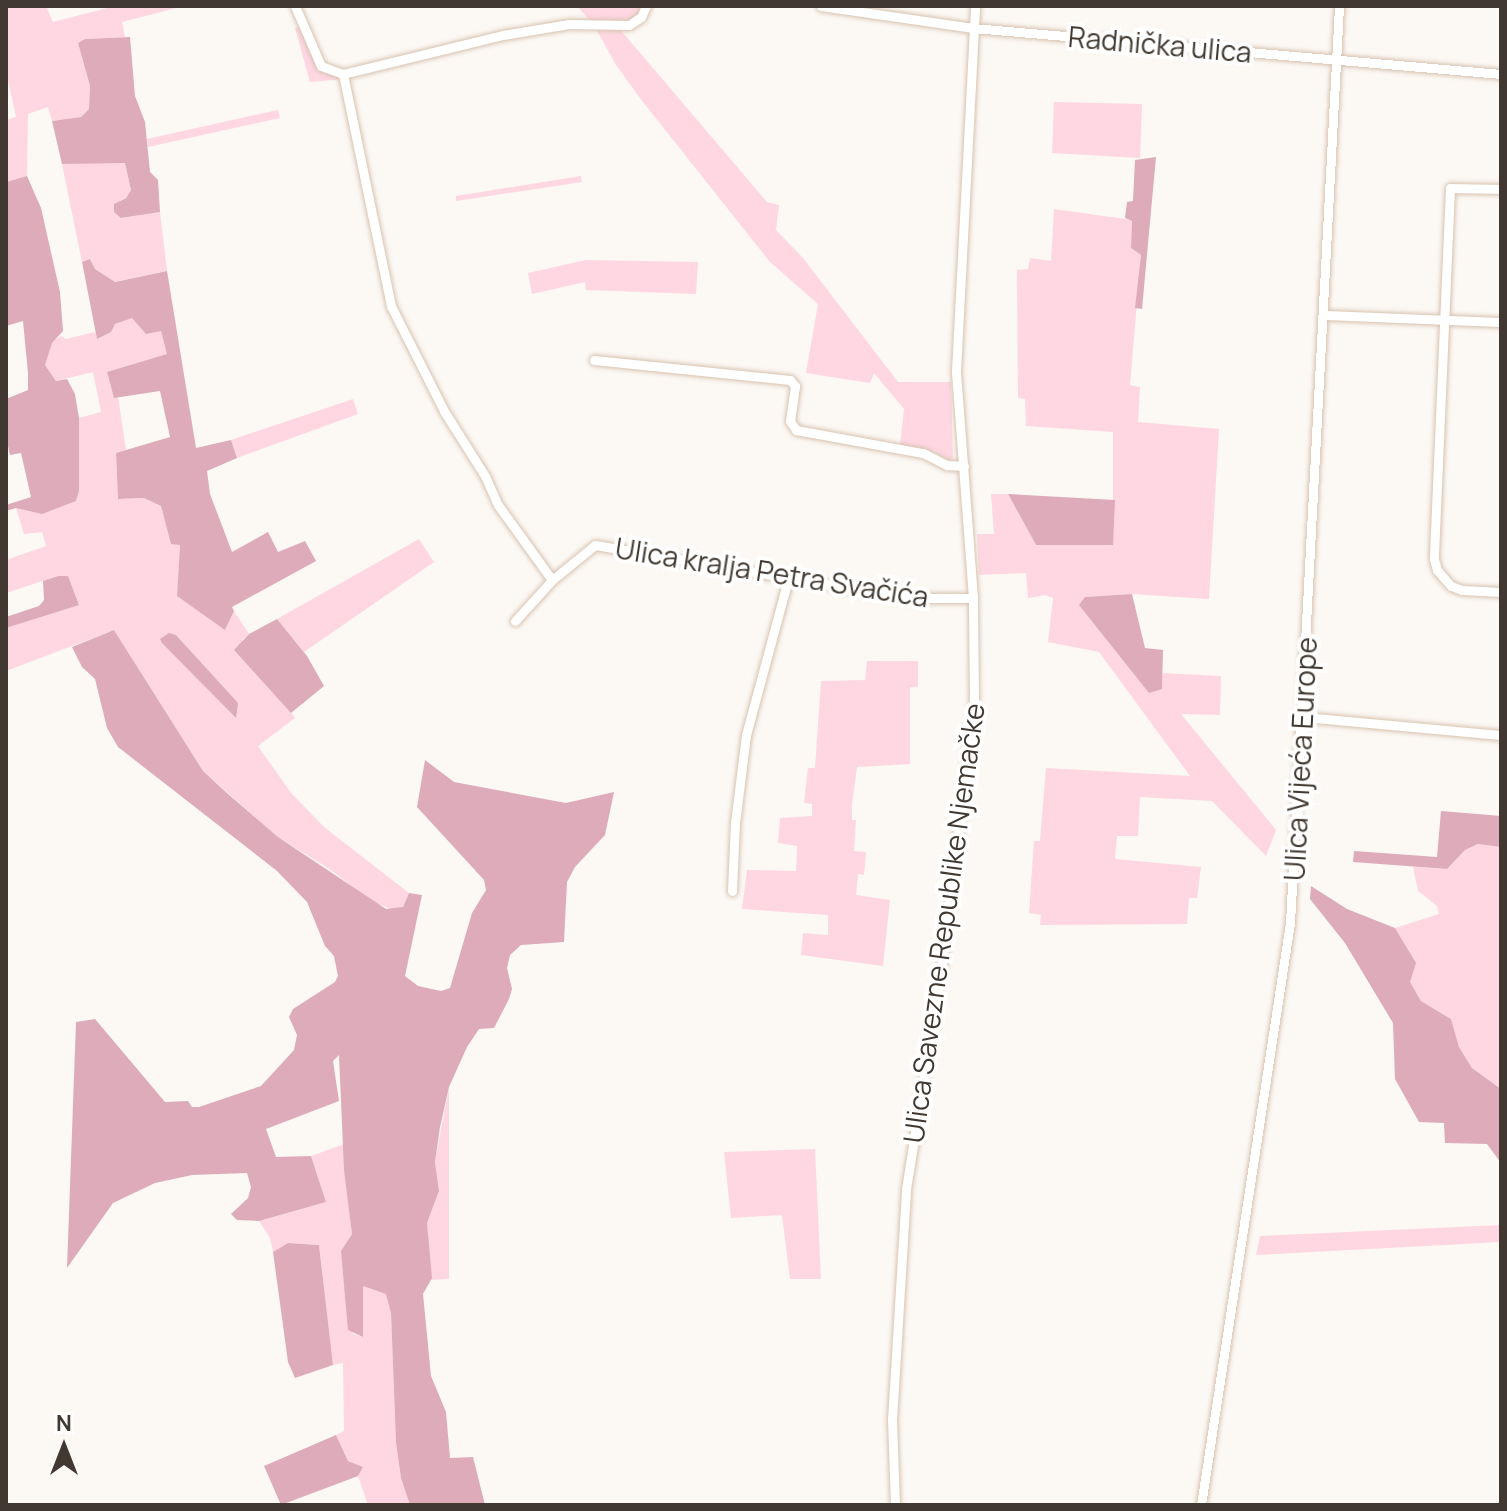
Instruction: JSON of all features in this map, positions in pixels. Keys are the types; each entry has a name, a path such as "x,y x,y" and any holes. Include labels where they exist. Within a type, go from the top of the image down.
{"street":[{"path":"295,6 321,66 344,80 542,29 569,24 629,25 641,17 646,6"},
{"name":"Radnička ulica","path":"821,6 973,28 1501,74"},
{"name":"Ulica Savezne Republike Njemačke","path":"895,1505 892,1420 906,1189 941,971 970,751 973,598 956,371 975,6"},
{"name":"Ulica Vijeća Europe","path":"1201,1505 1290,923 1339,6"},
{"path":"344,80 391,306 498,505 552,580"},
{"path":"1501,189 1450,188 1434,559 1437,570 1451,586 1462,590 1501,592"},
{"path":"1324,315 1501,322"},
{"path":"594,360 790,380 795,386 790,421 796,430 923,453 947,465 964,466"},
{"name":"Ulica kralja Petra Svačića","path":"515,621 552,580 595,545 909,598 973,598"},
{"path":"732,891 738,790 746,735 788,579"},
{"path":"1303,717 1501,735"}],"shaded area":[{"path":"6,6 46,6 53,22 115,6 184,6 122,22 125,37 85,39 78,43 90,86 89,109 81,117 52,121 48,107 28,114 27,176 6,182 6,120 16,117 6,71"},
{"path":"577,6 642,6 638,14 618,27 767,202 779,205 776,230 803,258 898,382 951,382 953,458 950,461 934,452 900,445 904,409 874,373 870,383 806,373 818,304 770,262 643,102 616,65 594,25"},
{"path":"302,26 317,62 344,79 310,82 295,28"},
{"path":"130,37 135,96 145,122 150,172 158,180 160,212 121,218 114,212 114,204 126,198 131,190 125,163 62,164 52,121 81,117 89,109 90,86 78,43 85,39"},
{"path":"1054,102 1142,104 1140,158 1052,153"},
{"path":"278,110 280,118 148,147 147,139"},
{"path":"1156,157 1142,309 1135,308 1141,255 1131,248 1132,221 1125,218 1127,202 1133,201 1135,160"},
{"path":"125,162 131,190 115,204 121,218 160,212 167,271 114,282 95,269 90,259 82,262 62,164"},
{"path":"27,176 41,208 60,292 63,331 52,343 45,365 56,381 67,379 75,394 79,418 79,491 76,501 42,514 16,508 6,511 6,505 31,497 21,453 10,455 6,437 6,399 28,390 28,373 23,321 6,326 6,182"},
{"path":"581,176 582,182 456,201 456,196"},
{"path":"1054,209 1132,220 1131,248 1141,255 1130,385 1140,387 1138,422 1219,429 1209,599 1132,594 1085,597 1161,689 1163,673 1221,676 1220,715 1181,714 1276,830 1266,856 1212,801 1140,797 1138,836 1117,836 1115,859 1201,867 1197,898 1189,898 1187,924 1040,925 1041,915 1029,913 1034,841 1040,841 1046,768 1190,776 1099,652 1048,642 1053,598 1045,595 1028,598 1026,573 979,575 977,534 994,534 991,494 1008,494 1036,545 1113,544 1113,432 1026,426 1025,399 1018,398 1017,270 1028,269 1030,258 1051,261"},
{"path":"90,259 95,269 115,282 167,271 196,448 231,440 237,458 207,471 210,494 232,552 268,532 278,552 305,541 316,561 232,607 234,611 225,630 177,596 180,545 171,544 161,506 144,498 118,499 116,453 170,437 160,391 114,398 107,372 167,354 161,331 146,334 132,318 115,324 111,332 97,339 82,262"},
{"path":"586,260 698,262 696,294 586,290 585,282 532,294 528,273"},
{"path":"132,318 161,330 168,355 107,373 114,397 118,397 126,450 116,453 118,499 144,498 161,506 171,543 180,544 177,596 225,629 234,611 249,634 242,640 295,718 258,746 291,793 324,827 409,893 403,907 396,911 373,902 328,868 278,837 203,771 114,630 6,671 6,628 79,604 58,576 6,593 6,560 46,546 42,532 24,534 16,508 76,501 79,491 79,418 101,412 93,372 56,381 45,365 48,354 52,342 61,336 66,339 95,332 97,338 114,324","holes":["176,635 237,703 235,717 161,639"]},
{"path":"353,399 358,414 237,458 231,440"},
{"path":"1008,494 1115,500 1113,545 1036,545"},
{"path":"419,539 434,562 304,652 277,619"},
{"path":"68,576 79,605 6,628 6,617 39,606 44,600 43,581"},
{"path":"1132,594 1145,648 1163,650 1162,689 1149,693 1079,605 1085,597"},
{"path":"277,619 307,656 324,686 291,713 234,650 249,634"},
{"path":"114,630 203,771 228,794 278,837 386,909 403,907 409,893 422,895 405,976 418,986 441,991 450,988 472,913 486,890 484,880 417,807 425,760 454,782 566,803 614,792 605,835 575,867 567,882 564,942 521,945 510,955 507,968 512,989 509,999 494,1028 479,1029 467,1047 449,1087 440,1127 435,1162 439,1191 427,1223 432,1278 423,1294 431,1376 446,1412 450,1458 473,1457 485,1505 410,1505 401,1478 396,1443 391,1313 386,1294 363,1286 363,1337 348,1330 341,1251 352,1234 344,1170 339,1055 333,1061 339,1101 266,1129 276,1157 311,1156 326,1202 259,1221 237,1220 231,1214 248,1198 251,1187 247,1173 192,1175 155,1183 113,1203 67,1268 76,1022 95,1019 165,1102 188,1101 192,1107 199,1107 261,1086 294,1050 297,1035 289,1017 293,1009 335,982 338,976 334,956 325,946 307,902 277,871 118,747 107,728 95,679 82,667 72,647"},
{"path":"169,633 176,635 238,703 236,718 162,643 160,639"},
{"path":"867,661 918,661 918,687 910,687 910,764 857,767 852,805 852,820 856,820 854,851 866,852 864,875 858,874 856,895 890,900 883,966 801,955 803,933 828,935 828,915 742,909 747,870 796,871 797,846 778,843 780,818 812,816 812,804 804,803 808,768 815,768 821,681 865,680"},
{"path":"1441,811 1501,816 1501,847 1478,844 1465,850 1447,869 1353,862 1354,851 1437,857"},
{"path":"1478,844 1501,847 1501,1089 1472,1068 1459,1047 1451,1019 1421,1001 1410,982 1402,940 1395,928 1439,914 1437,906 1418,891 1413,867 1447,869 1465,850"},
{"path":"1311,886 1347,909 1395,928 1416,963 1410,982 1421,1001 1451,1019 1459,1047 1472,1068 1501,1089 1501,1163 1487,1144 1445,1143 1444,1123 1419,1122 1395,1079 1393,1023 1345,943 1310,899"},
{"path":"449,1087 449,1279 430,1280 427,1223 439,1191 435,1162"},
{"path":"344,1144 352,1234 341,1251 353,1334 363,1337 363,1286 387,1294 391,1313 396,1443 401,1478 410,1505 368,1505 358,1476 363,1467 348,1461 336,1435 344,1431 343,1363 333,1365 319,1245 288,1243 273,1252 270,1238 259,1221 326,1202 311,1156"},
{"path":"815,1149 821,1279 790,1279 782,1215 731,1218 724,1152"},
{"path":"1501,1225 1501,1242 1256,1255 1260,1236"},
{"path":"288,1243 319,1245 333,1365 295,1378 288,1362 273,1252"},
{"path":"336,1435 348,1461 363,1467 358,1476 281,1505 264,1466"}]}
